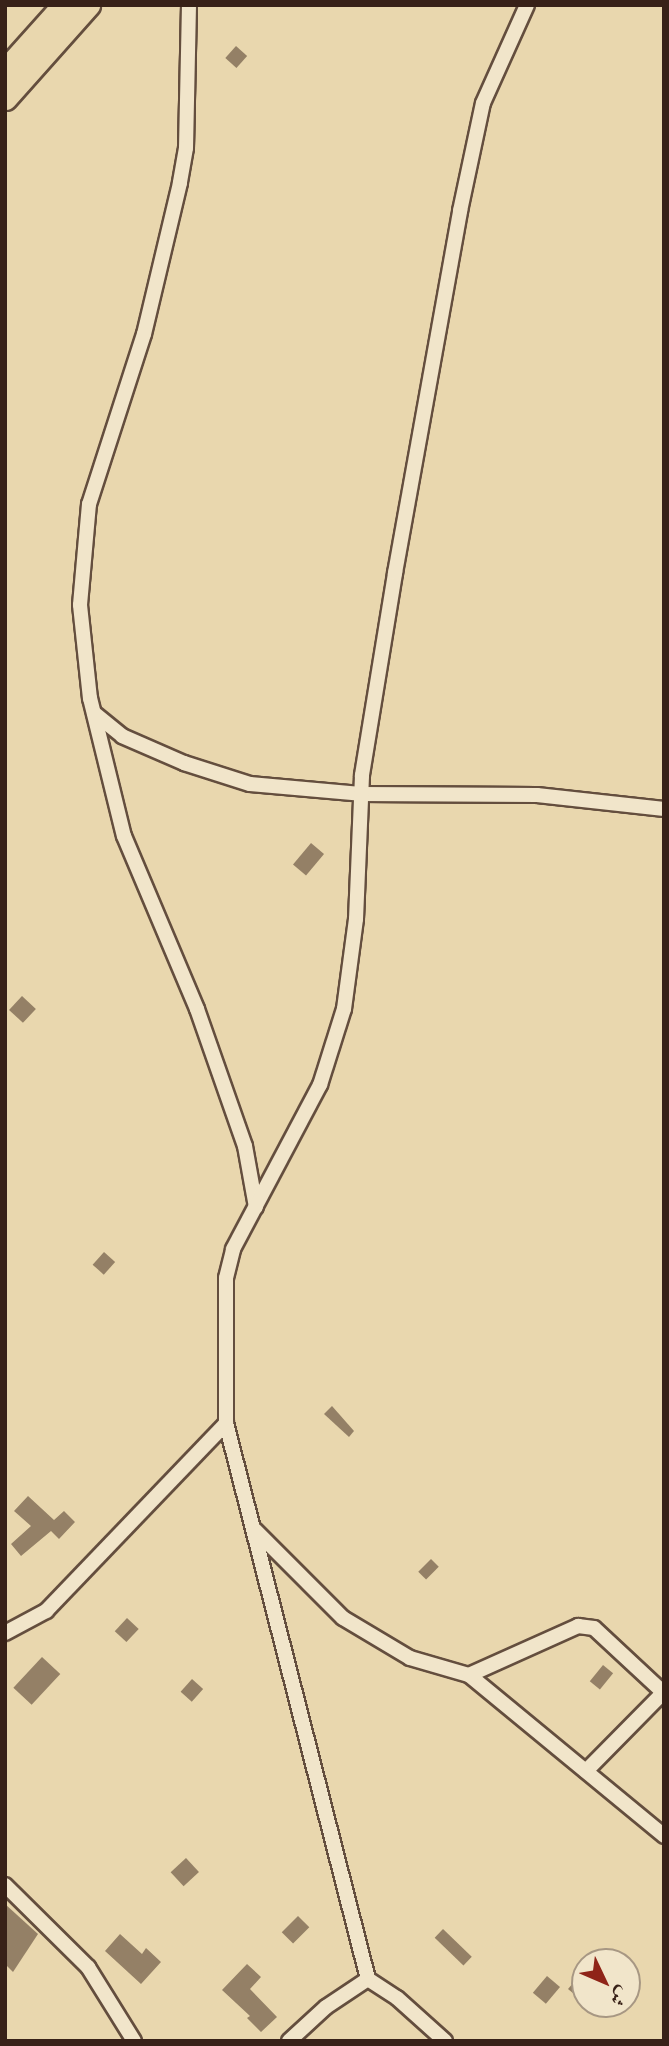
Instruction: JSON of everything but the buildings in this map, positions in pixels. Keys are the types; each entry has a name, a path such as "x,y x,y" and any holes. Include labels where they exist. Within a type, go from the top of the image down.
{"highway":[{"path":"5,71 64,5"},
{"path":"5,98 88,5"}],"street":[{"path":"189,5 186,148 180,183 144,334 89,504 80,606 94,713 124,836 197,1009 245,1146 256,1207"},
{"path":"445,2041 397,1998 368,1979 226,1423 226,1278 233,1249 320,1085 339,1029 356,919 361,794 394,573 463,197 484,103 527,5"},
{"path":"94,713 122,736 184,762 250,784 361,794 537,794 664,808"},
{"path":"5,1633 46,1611 226,1423"},
{"path":"254,1529 343,1618 410,1657 469,1675 664,1836"},
{"path":"469,1675 578,1626 594,1628 663,1693 586,1771"},
{"path":"5,1885 88,1966 134,2041"},
{"path":"289,2041 326,2007 368,1979"}]}
